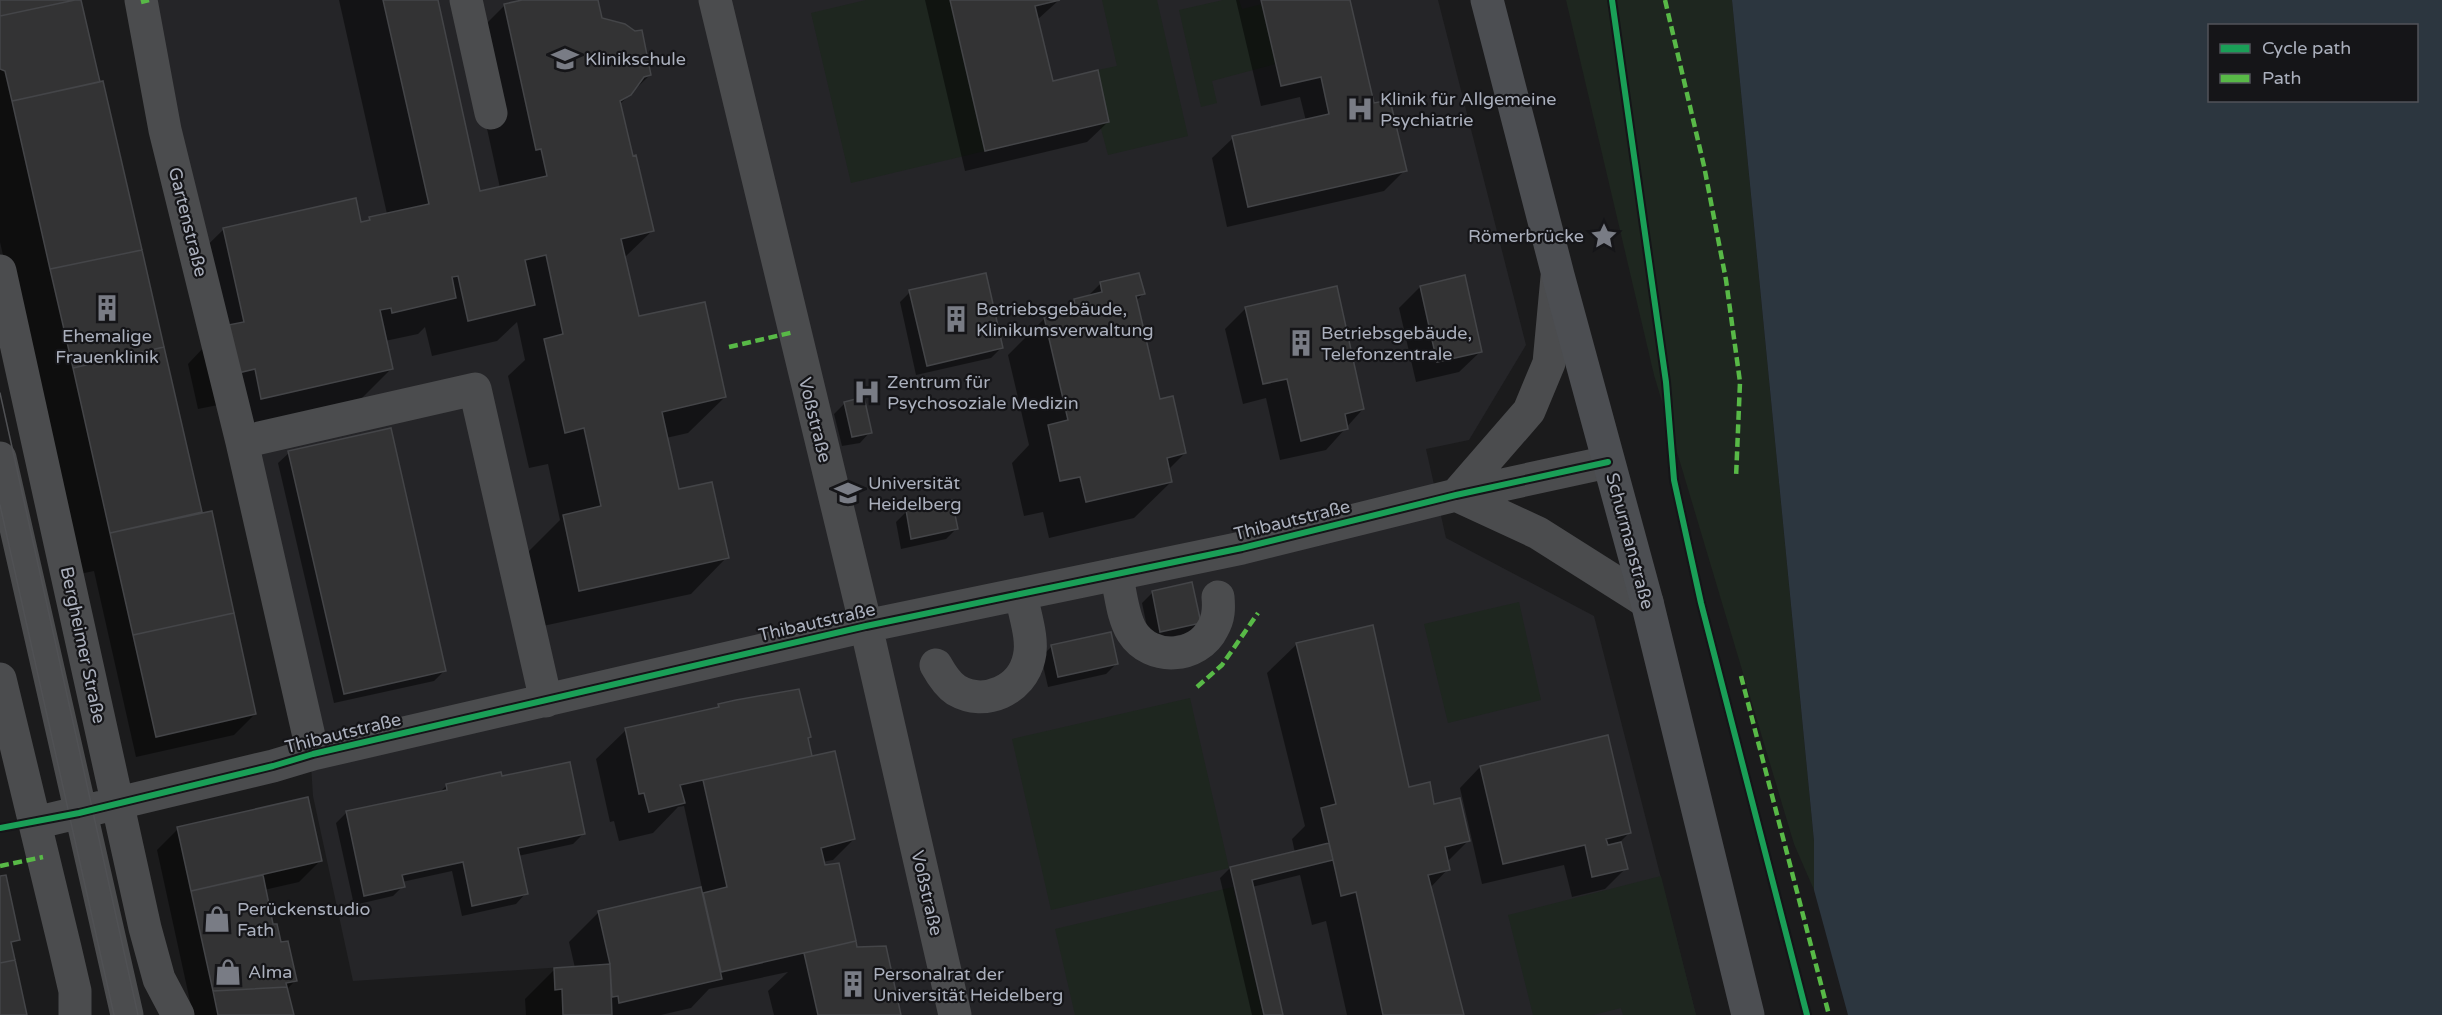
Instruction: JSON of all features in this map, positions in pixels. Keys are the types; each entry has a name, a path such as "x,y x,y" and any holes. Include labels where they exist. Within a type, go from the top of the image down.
{"main road":[{"name":"Schurmanstraße","path":"1487,0 1558,275 1647,602 1748,1015"}],"street":[{"name":"Gartenstraße","path":"141,0 165,130 242,442 313,754"},
{"path":"466,0 491,113"},
{"name":"Voßstraße","path":"715,0 866,626 955,1015"},
{"name":"Bergheimer Straße","path":"0,271 159,979 178,1015"},
{"path":"1558,275 1549,363 1529,411 1456,495 1538,533 1647,602"},
{"path":"242,442 475,389 546,701"},
{"path":"0,458 79,813 127,1015"},
{"name":"Thibautstraße","path":"35,823 273,766 313,754 866,626 1242,548 1456,495 1608,462"},
{"path":"1116,574 1126,618 1133,633 1144,645 1159,652 1175,654 1190,650 1204,641 1214,628 1219,613 1218,597"},
{"path":"936,665 944,679 956,690 971,696 987,697 1002,693 1015,684 1025,671 1030,656 1021,594"},
{"path":"0,679 72,980 75,1015"}],"shaded area":[{"name":"Universität Heidelberg","path":"149,0 1438,0 1526,345 1469,440 1426,449 1446,538 1594,616 1696,1015 612,1015 609,964 353,981 313,796 307,703"},
{"path":"866,0 950,0 985,151 851,183 811,13"},
{"path":"1102,0 1157,0 1188,136 1108,155 1100,125 1109,122 1098,70 1117,66"},
{"path":"1223,0 1239,0 1242,9 1262,4 1276,64 1212,81 1217,103 1201,107 1179,10"},
{"path":"1566,0 1732,0 1814,841 1814,890 1794,844 1654,375"},
{"path":"1732,0 2442,0 2442,1015 1848,1015 1814,890 1814,841"},
{"path":"1519,602 1541,700 1448,723 1424,624"},
{"path":"1190,698 1229,868 1051,910 1012,739"},
{"path":"1661,876 1696,1015 1623,1015 1621,1008 1593,1015 1533,1015 1508,915"},
{"path":"1233,887 1263,1015 1075,1015 1055,929"}],"building":[{"path":"0,0 75,0 0,16"},
{"path":"81,0 100,82 12,101 5,71 0,69 0,16"},
{"path":"383,0 438,0 480,191 547,176 541,149 536,150 504,4 522,0 598,0 602,18 625,24 635,31 642,30 651,75 644,77 631,95 620,101 633,156 636,155 654,231 621,239 639,316 705,302 726,397 662,412 679,489 712,482 729,558 579,591 563,515 601,506 584,428 565,433 544,339 563,334 546,255 525,260 535,305 468,321 458,276 452,277 456,298 392,313 391,308 380,310 393,369 261,399 255,369 234,374 223,326 244,322 223,228 356,198 361,222 370,220 369,217 429,204"},
{"path":"950,0 1060,0 1035,6 1053,81 1098,70 1109,122 985,151"},
{"name":"Klinik für Allgemeine Psychiatrie","path":"1261,0 1350,0 1374,103 1390,100 1407,171 1248,207 1232,136 1329,114 1321,77 1281,86"},
{"path":"103,81 142,250 50,269 12,101"},
{"name":"Ehemalige Frauenklinik","path":"142,250 164,347 73,368 50,269"},
{"name":"Betriebsgebäude, Klinikumsverwaltung","path":"986,273 1003,348 927,366 909,290"},
{"path":"1139,273 1145,294 1136,296 1160,399 1173,396 1186,453 1167,458 1172,482 1086,502 1080,477 1060,481 1048,425 1068,420 1044,317 1076,310 1074,299 1102,292 1100,282"},
{"path":"1465,275 1482,352 1437,362 1420,286"},
{"name":"Betriebsgebäude, Telefonzentrale","path":"1337,286 1364,409 1345,414 1348,429 1301,441 1287,379 1263,384 1245,307"},
{"path":"164,347 202,512 110,533 73,368"},
{"path":"864,397 872,433 852,437 844,402"},
{"path":"391,428 446,671 344,694 288,451"},
{"path":"952,500 958,529 911,539 906,510"},
{"path":"212,511 234,613 133,635 110,533"},
{"path":"1192,582 1201,623 1160,632 1152,591"},
{"path":"234,613 256,714 156,737 133,635"},
{"path":"1373,625 1409,787 1430,782 1434,804 1460,798 1470,841 1445,847 1450,870 1428,875 1464,1015 1383,1015 1356,892 1341,896 1321,808 1336,804 1296,643"},
{"path":"1111,632 1118,664 1058,677 1051,645"},
{"path":"799,689 811,737 808,738 812,756 680,785 685,803 649,812 644,793 639,794 625,728 719,707 718,704"},
{"path":"1608,735 1631,833 1606,839 1608,845 1621,842 1628,869 1592,877 1585,845 1503,864 1480,766"},
{"path":"835,751 855,839 821,848 825,865 839,863 856,941 721,972 703,893 727,887 703,780"},
{"path":"570,762 585,834 518,848 528,894 472,906 463,862 402,875 405,887 364,896 346,811 447,790 446,784 501,772 502,776"},
{"path":"308,797 322,861 191,891 177,827"},
{"path":"1329,843 1333,860 1252,880 1283,1015 1264,1015 1230,867"},
{"path":"6,875 20,940 11,942 15,960 0,963 0,876"},
{"path":"263,875 273,924 277,924 281,942 288,941 297,981 286,983 287,987 213,991 191,891"},
{"path":"701,887 722,979 619,1003 618,996 612,997 610,964 598,911"},
{"name":"Personalrat der Universität Heidelberg","path":"856,941 857,947 886,946 901,1015 818,1015 804,953"},
{"path":"15,960 27,1015 0,1015 0,963"},
{"path":"610,964 612,1015 563,1015 562,989 555,990 554,968"},
{"path":"287,987 294,1015 218,1015 213,991"}],"tram line":[{"path":"0,393 138,1015"},
{"path":"0,505 114,1015"}],"marked path":[{"path":"141,2 149,0"},
{"path":"1665,0 1704,166 1726,280 1740,382 1736,478"},
{"path":"729,347 794,332"},
{"path":"1197,687 1222,665 1258,613"},
{"path":"1741,676 1829,1015"},
{"path":"0,866 43,857"}],"cycle path":[{"path":"1612,0 1666,382 1674,480 1701,603 1807,1015"},
{"path":"0,828 79,813 273,766 313,754 866,626 1242,548 1456,495 1608,462"}],"place":[{"name":"Klinikschule","path":"565,59"},
{"name":"Klinik für Allgemeine Psychiatrie","path":"1360,109"},
{"name":"Römerbrücke","path":"1604,236"},
{"name":"Ehemalige Frauenklinik","path":"107,308"},
{"name":"Betriebsgebäude, Klinikumsverwaltung","path":"956,319"},
{"name":"Betriebsgebäude, Telefonzentrale","path":"1301,343"},
{"name":"Zentrum für Psychosoziale Medizin","path":"867,392"},
{"name":"Universität Heidelberg","path":"848,493"},
{"name":"Perückenstudio Fath","path":"217,919"},
{"name":"Alma","path":"228,972"},
{"name":"Personalrat der Universität Heidelberg","path":"853,984"}]}
